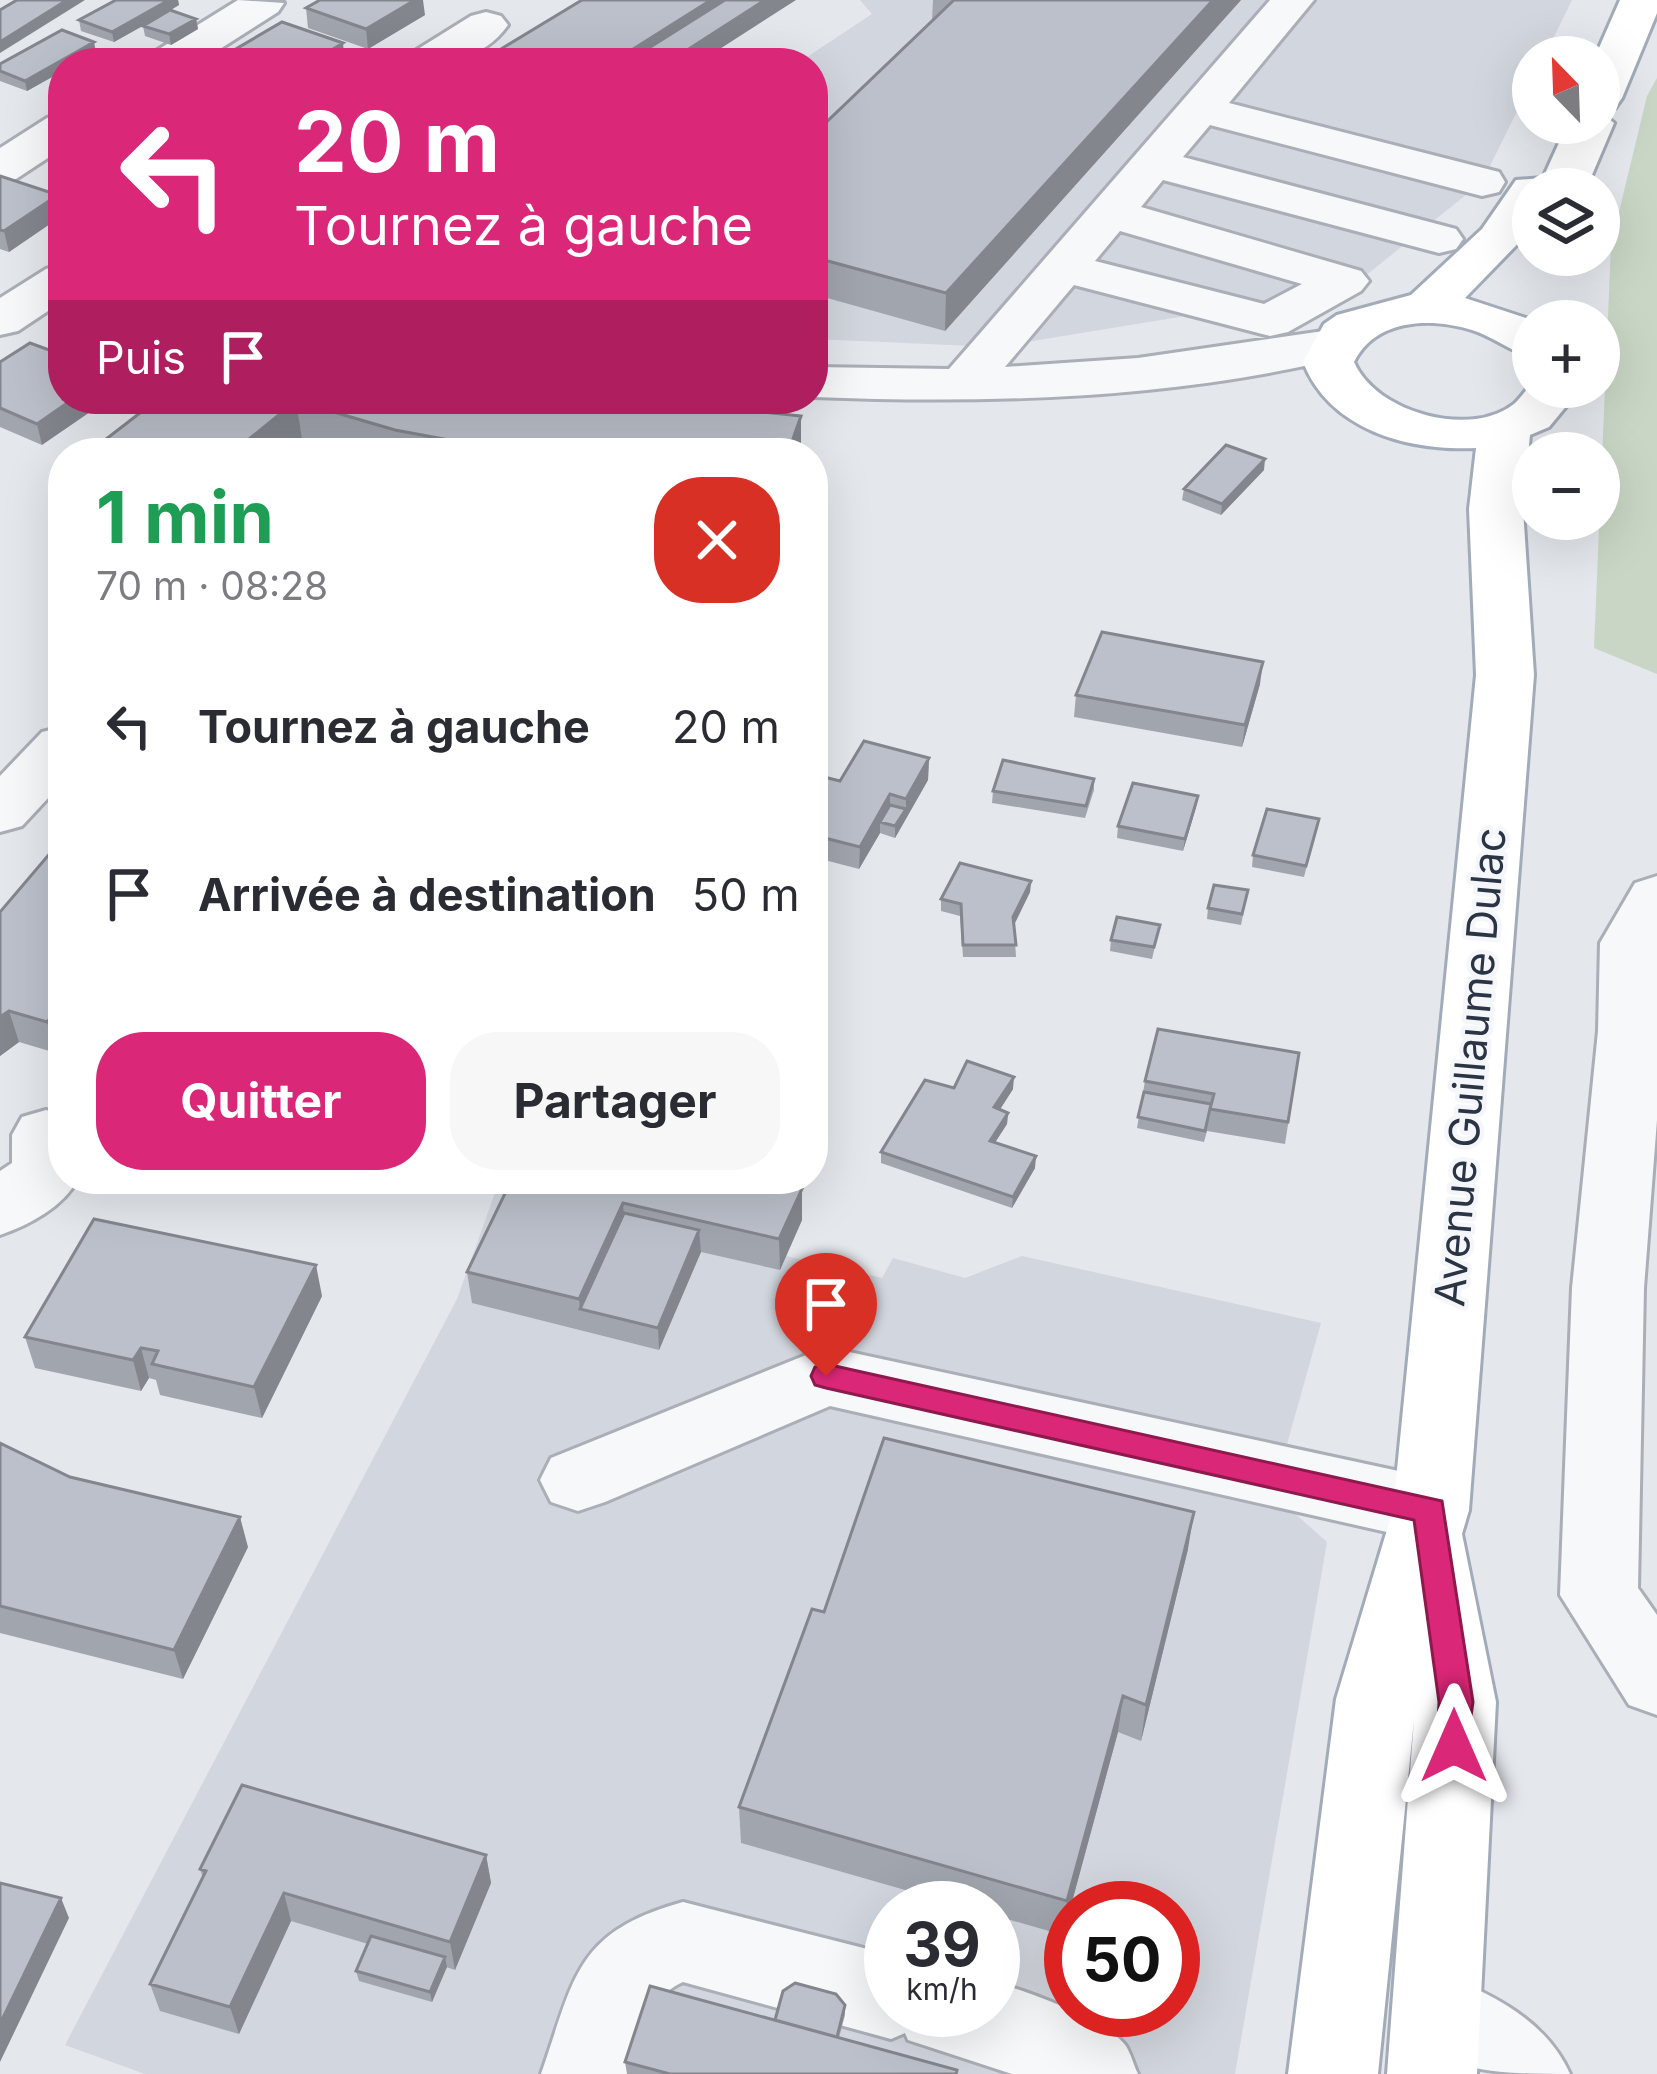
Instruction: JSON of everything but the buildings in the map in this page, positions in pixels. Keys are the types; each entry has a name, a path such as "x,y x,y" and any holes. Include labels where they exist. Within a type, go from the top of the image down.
{"main road":[{"path":"1600,36 1630,0"},
{"path":"1620,49 1641,0"},
{"path":"1425,309 1497,242 1512,220"},
{"path":"1512,329 1490,319 1425,309 1369,319 1348,329 1339,369 1389,422 1419,430 1463,434 1504,428 1543,408"},
{"name":"Avenue Guillaume Dulac","path":"1333,2074 1339,1990 1376,1699 1430,1521 1505,675 1496,508 1504,428"},
{"name":"Avenue Guillaume Dulac","path":"1419,430 1501,603"},
{"name":"Avenue Guillaume Dulac","path":"1430,1521 1456,1702 1436,2044"},
{"path":"1339,1990 1436,2044"}],"street":[{"path":"966,381 1293,0"},
{"path":"191,48 263,3"},
{"path":"450,48 486,26"},
{"path":"1200,109 1482,182"},
{"path":"1153,163 1439,238"},
{"path":"1064,268 1270,320 1344,281 1111,213"},
{"path":"0,320 48,289"},
{"path":"828,382 1339,369"},
{"path":"0,812 48,762"},
{"path":"1657,898 1632,943 1631,1031 1608,1288 1599,1595 1657,1680"},
{"path":"0,1208 46,1174 46,1136"},
{"path":"578,1480 826,1376 1430,1521"},
{"path":"586,2074 624,1967 654,1947 682,1942 864,1990"},
{"path":"1020,2031 1093,2074"},
{"path":"1436,2044 1478,2036 1525,2074"}],"shaded area":[{"path":"860,0 1572,0 1554,36 1512,36 1512,121 1482,182 1349,289 996,347 828,340 828,48 821,48 872,14"},
{"path":"495,1194 663,1194 786,1256 882,1278 893,1258 965,1278 1022,1256 1321,1323 1273,1494 1327,1542 1235,2074 145,2074 65,2045 457,1299"}],"green space":[{"path":"1657,78 1657,674 1594,648 1599,540 1620,540 1620,432 1603,432 1604,408 1620,408 1620,300 1609,300 1610,276 1620,276 1620,208 1647,96"}],"route":[{"path":"826,1376 1431,1510 1428,1531 1456,1702 1454,1746"}]}
